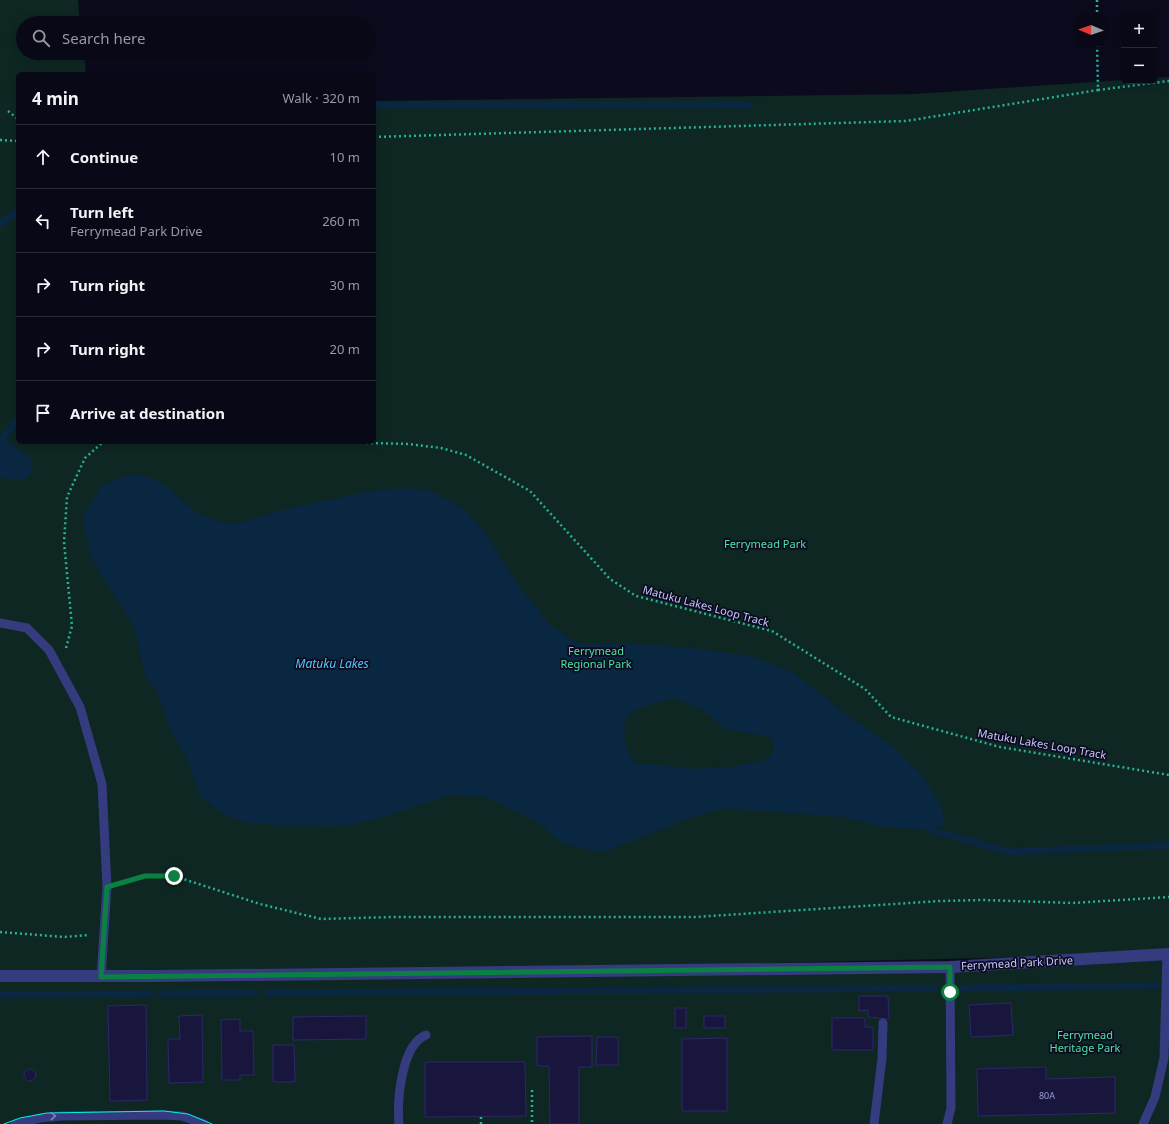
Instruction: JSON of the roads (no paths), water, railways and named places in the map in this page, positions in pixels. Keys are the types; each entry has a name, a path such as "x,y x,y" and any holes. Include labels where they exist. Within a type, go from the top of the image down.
{"street":[{"name":"Ferrymead Park Drive","path":"0,976 101,977 950,967 1168,954"}],"lane":[{"path":"0,623 27,628 50,650 80,707 102,784 107,887 101,977"},
{"path":"1143,1124 1155,1097 1164,1058 1168,954"},
{"path":"947,1124 951,1108 950,967"},
{"path":"874,1124 882,1058 883,1023"},
{"path":"399,1124 398,1091 402,1075 416,1042 426,1035"},
{"path":"15,1124 55,1116 154,1115 182,1116 204,1124"}],"water":[{"path":"0,438 3,438 31,458 33,472 24,480 0,478"},
{"name":"Matuku Lakes","path":"130,474 148,477 169,487 176,496 199,514 219,522 238,523 295,507 370,491 400,488 429,490 465,509 486,534 520,588 549,623 574,642 591,644 638,644 693,648 751,656 792,672 854,720 897,749 922,776 941,805 945,824 926,830 883,827 842,817 724,808 685,820 604,852 578,848 559,841 539,823 486,797 451,795 370,821 340,826 276,825 243,822 220,812 200,796 188,761 170,729 158,694 145,676 135,629 91,558 82,518 101,486","holes":["678,699 705,712 722,727 739,732 768,736 773,742 774,752 766,760 731,767 697,769 635,763 629,754 626,744 624,728 625,723 631,714 643,707 658,702"]}],"waterway":[{"path":"376,105 749,105"},
{"path":"0,224 16,212"},
{"path":"3,438 16,421"},
{"path":"931,830 1009,852 1169,845"},
{"path":"963,988 1156,986"},
{"path":"267,993 934,988"},
{"path":"161,994 255,993"},
{"path":"0,995 150,994"}],"tram line":[{"path":"4,1124 20,1118 47,1113 164,1111 188,1114 212,1124"}],"park label":[{"name":"Ferrymead Park","path":"765,544"},
{"name":"Ferrymead Regional Park","path":"596,657"},
{"name":"Ferrymead Heritage Park","path":"1085,1041"}]}
